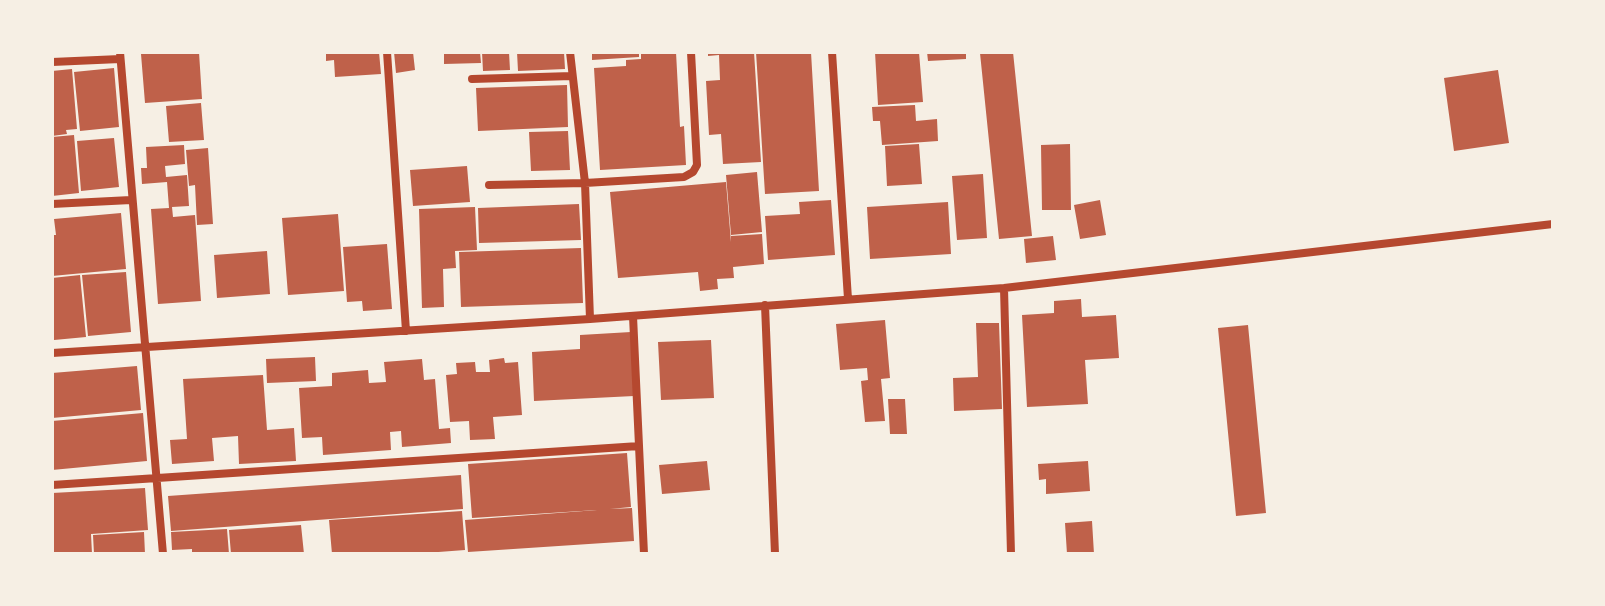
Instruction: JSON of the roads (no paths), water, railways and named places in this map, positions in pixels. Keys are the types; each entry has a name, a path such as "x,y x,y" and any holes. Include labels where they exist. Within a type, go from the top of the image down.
{"street":[{"path":"387,52 406,331"},
{"path":"570,52 585,183 590,319"},
{"path":"489,185 684,177 693,172 697,165 691,52"},
{"path":"832,52 848,299"},
{"path":"52,62 120,56 163,554"},
{"path":"472,79 572,76"},
{"path":"52,204 131,200"},
{"path":"52,353 590,319 1004,288 1553,224"},
{"path":"1004,288 1011,554"},
{"path":"765,305 775,554"},
{"path":"633,316 644,554"},
{"path":"52,485 639,446"}]}
